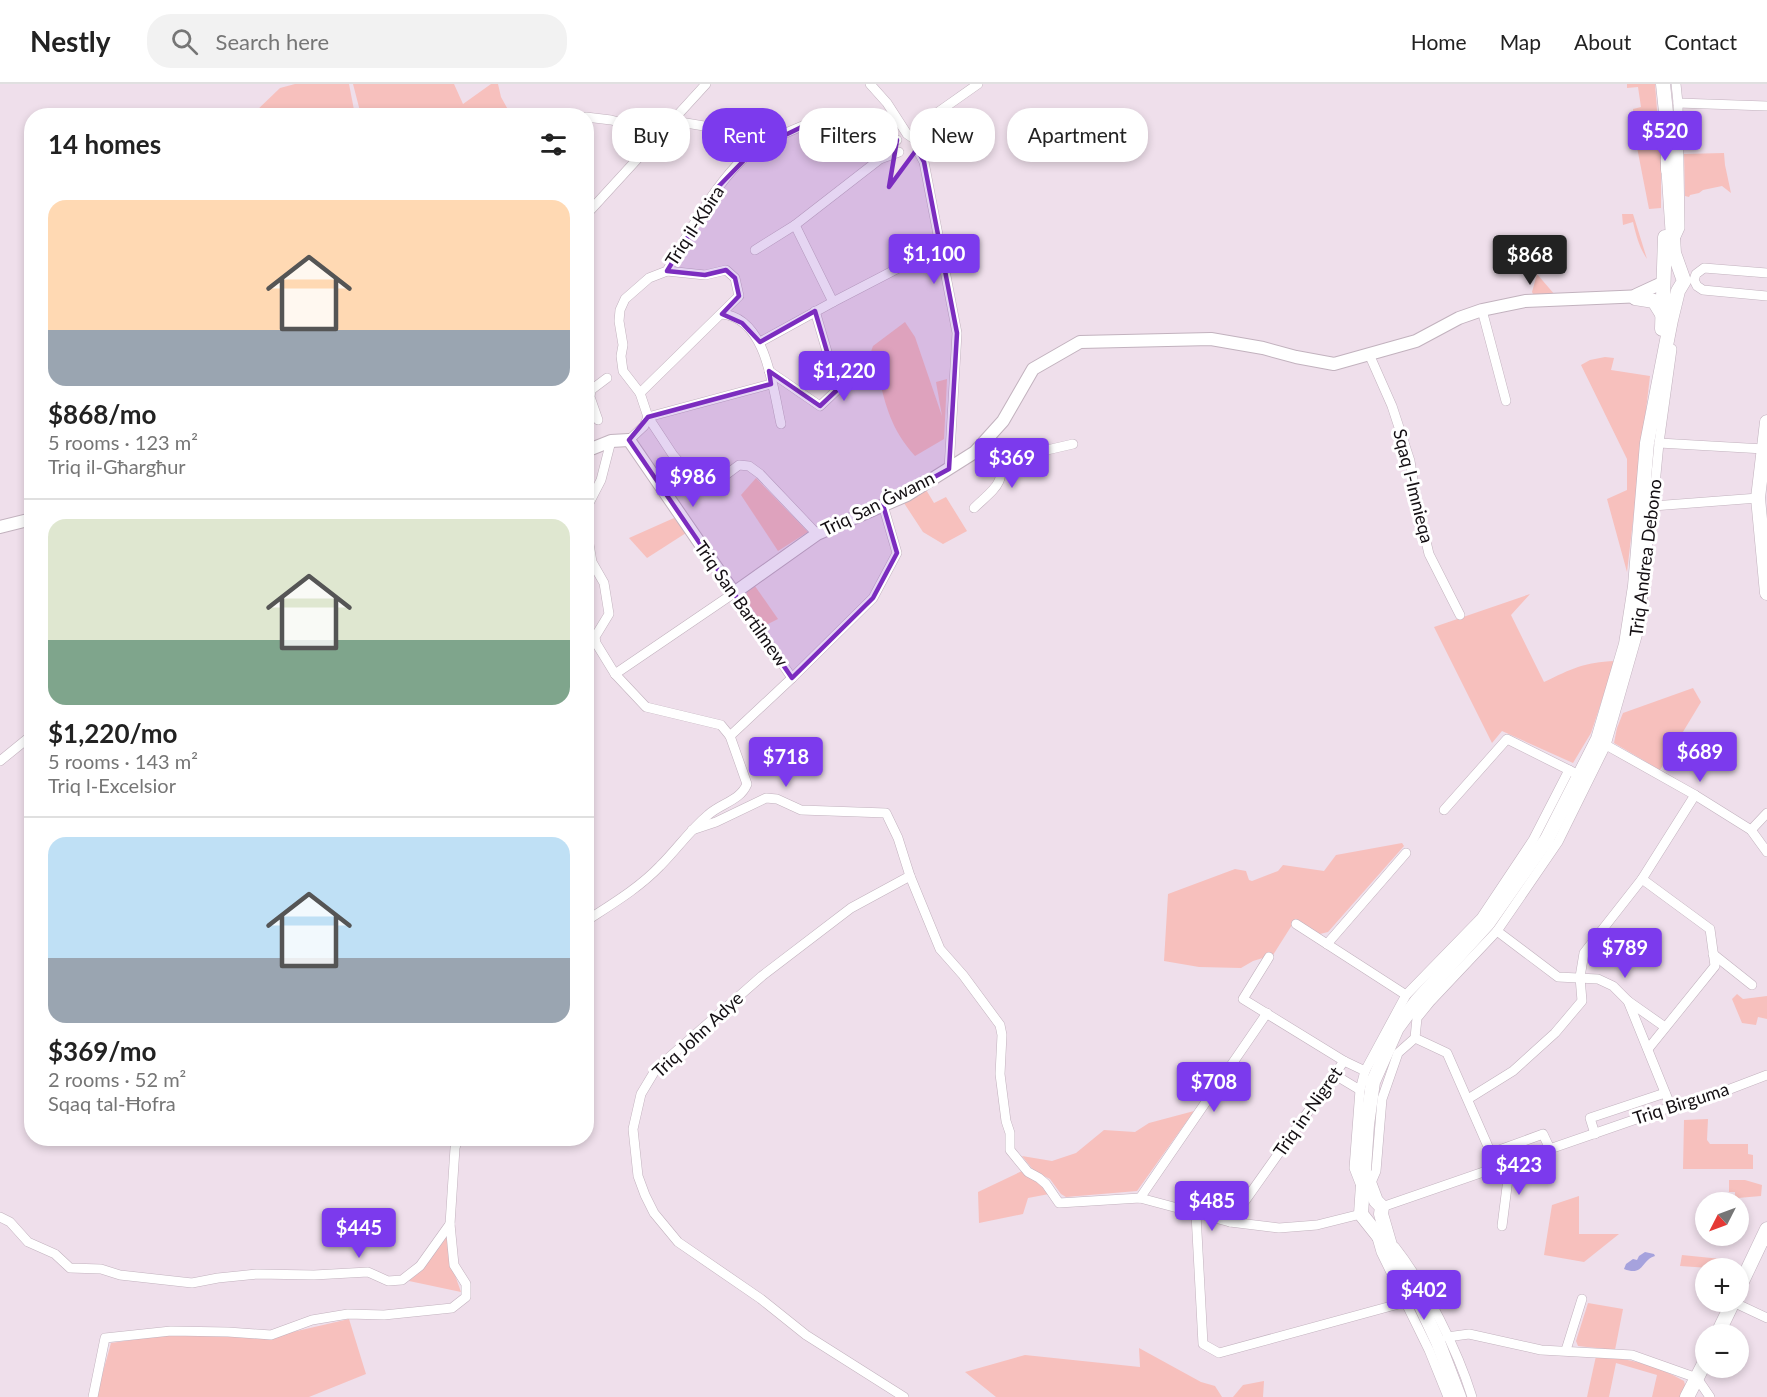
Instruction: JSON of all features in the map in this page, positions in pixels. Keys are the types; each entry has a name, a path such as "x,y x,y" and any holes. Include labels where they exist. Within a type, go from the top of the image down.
{"main road":[{"path":"1663,84 1668,131 1666,286"},
{"path":"1666,286 1684,280 1674,253 1668,163"},
{"path":"1666,286 1672,268 1680,270"},
{"name":"Triq Andrea Debono","path":"1370,1205 1365,1171 1367,1125 1373,1082 1397,1028 1417,1001 1488,923 1547,839 1575,772 1598,739 1626,644 1635,586 1647,443 1667,318 1666,286"},
{"path":"1632,298 1654,301 1667,318"},
{"path":"1767,422 1764,481 1758,498 1767,592"},
{"path":"1370,1205 1382,1236 1415,1293 1438,1342 1459,1397"},
{"path":"1749,1267 1767,1229"},
{"path":"1687,1397 1697,1378"}],"street":[{"path":"685,108 706,84"},
{"path":"870,84 910,135"},
{"path":"944,108 978,84"},
{"path":"1673,243 1680,228 1676,84"},
{"path":"1678,103 1767,106"},
{"path":"594,118 612,120"},
{"name":"Triq il-Kbira","path":"640,393 623,371 621,356 623,345 619,321 620,310 625,298 649,278 667,271 719,186 754,150 799,128"},
{"path":"755,250 795,225 880,159 899,152 907,156 910,155"},
{"path":"594,206 635,162"},
{"path":"924,162 957,333 949,469"},
{"path":"795,225 833,302"},
{"path":"760,342 941,246"},
{"path":"1767,273 1704,268 1696,274 1694,280 1696,286 1703,290 1767,296"},
{"path":"667,271 705,275 726,270 735,279 739,296 640,393 648,417 680,462 712,483 739,465 749,466 760,474 817,534"},
{"path":"1632,298 1666,286"},
{"name":"Triq San Ġwann","path":"615,674 817,534 907,495 975,452 1003,421 1033,369 1080,342 1211,339 1334,364 1416,340 1482,310 1525,301 1632,298"},
{"path":"1482,310 1506,401"},
{"path":"769,371 820,406 838,388 815,311"},
{"path":"722,314 742,323 760,342 781,424"},
{"name":"Triq Andrea Debono","path":"1370,1205 1376,1171 1382,1099 1398,1053 1415,1038 1417,1018 1497,931 1558,842 1606,745 1638,633 1649,523 1673,338 1667,318"},
{"name":"Sqaq l-Imnieqa","path":"1369,354 1392,406 1410,461 1416,499 1430,554 1460,615"},
{"path":"594,388 607,378"},
{"path":"648,417 771,384"},
{"path":"594,408 598,420"},
{"path":"594,448 611,441 629,440 644,426 648,417"},
{"name":"Triq San Bartilmew","path":"629,440 792,678"},
{"path":"594,494 601,480 611,441"},
{"path":"1659,443 1764,449"},
{"path":"975,452 1034,453 1073,444"},
{"path":"974,508 1001,482 1003,469 1000,453"},
{"path":"1653,506 1758,498"},
{"path":"730,736 873,598 897,553 883,506"},
{"path":"0,527 24,521"},
{"path":"594,566 604,583 609,614 595,637 596,643 615,674 646,707 721,725 730,736 747,784 743,792 710,812 659,867 629,893 594,916"},
{"path":"1444,810 1507,739 1575,772"},
{"path":"0,761 24,742"},
{"path":"1606,745 1695,795 1751,830 1767,852"},
{"name":"Triq Andrea Debono","path":"1370,1205 1354,1168 1360,1090 1365,1071 1406,995 1481,918 1575,772"},
{"path":"1468,1099 1514,1071 1555,1033 1582,1001 1581,977 1584,953 1642,879 1695,795"},
{"path":"692,830 716,822 766,798 777,799 801,810 886,813 898,838 910,876"},
{"path":"1751,830 1767,813"},
{"path":"1327,944 1406,853"},
{"name":"Triq Birguma","path":"910,876 940,949 963,975 1000,1025 1002,1035 999,1074 1010,1133 1010,1150 1028,1172 1046,1184 1059,1203 1140,1198 1230,1222 1279,1228 1317,1225 1370,1205 1510,1163 1671,1107 1704,1099 1767,1075"},
{"name":"Triq John Adye","path":"904,1397 806,1335 761,1299 678,1242 654,1213 645,1195 638,1176 633,1129 641,1094 656,1069 762,976 851,908 910,876"},
{"path":"1642,879 1710,929 1715,966 1648,1049"},
{"path":"1296,924 1406,995"},
{"path":"1497,931 1558,977 1581,977 1607,982 1628,1001 1665,1027"},
{"path":"1713,954 1752,985"},
{"path":"1269,957 1243,999 1344,1061 1365,1071"},
{"path":"1628,1001 1671,1107"},
{"path":"1140,1198 1267,1013"},
{"path":"1415,1038 1447,1053 1497,1167"},
{"name":"Triq in-Nigret","path":"1230,1222 1344,1061"},
{"path":"1335,1075 1360,1090"},
{"name":"Triq Birguma","path":"1595,1134 1590,1118 1665,1093"},
{"path":"1491,1153 1543,1134 1550,1149"},
{"path":"93,1397 105,1338 171,1331 271,1335 312,1320 348,1314 384,1315 452,1308 466,1297 466,1284 454,1265 450,1224 456,1146"},
{"path":"1502,1226 1510,1163"},
{"path":"1196,1214 1203,1344 1219,1353 1406,1302"},
{"path":"0,1217 10,1222 28,1242 55,1254 70,1268 101,1269 120,1275 192,1283 257,1274 314,1275 368,1272 388,1281 402,1280 420,1266 450,1224"},
{"path":"1382,1236 1381,1252 1429,1350 1448,1397"},
{"path":"1382,1236 1412,1269 1447,1337 1467,1380 1472,1397"},
{"path":"1566,1350 1582,1299"},
{"path":"1749,1310 1767,1318"},
{"path":"1447,1337 1469,1334 1541,1350 1632,1355 1695,1377"},
{"path":"1697,1378 1710,1397"}],"highlighted area":[{"path":"812,122 879,143 897,140 889,187 917,149 924,162 957,333 949,469 883,505 897,553 873,598 792,678 629,440 648,417 771,384 769,371 820,406 838,389 815,311 760,342 742,323 722,314 739,296 735,278 726,270 705,275 667,271 719,186 754,150"}],"shaded area":[{"path":"295,84 349,84 354,108 259,108 280,88"},
{"path":"353,84 454,84 463,104 491,84 498,84 501,97 507,108 359,108"},
{"path":"1627,84 1655,84 1661,163 1661,208 1649,209 1634,132 1633,109 1641,107 1638,87 1627,88"},
{"path":"1724,153 1731,193 1722,186 1703,190 1689,197 1685,196 1684,154"},
{"path":"1622,214 1633,214 1647,259 1633,222 1623,225"},
{"path":"1537,274 1555,295 1533,294"},
{"path":"905,322 915,337 942,416 936,382 947,379 944,439 915,456 900,436 890,417 878,374 871,371 867,363 873,346"},
{"path":"1614,358 1611,370 1650,376 1627,572 1607,499 1627,490 1627,459 1581,365 1590,360"},
{"path":"756,478 808,532 778,551 741,495"},
{"path":"925,488 934,503 946,497 967,531 943,544 923,532 904,503"},
{"path":"674,518 686,533 647,558 629,538"},
{"path":"755,586 778,619 764,626 746,600 747,592"},
{"path":"1530,594 1511,615 1544,682 1578,667 1615,661 1591,733 1573,763 1502,731 1492,743 1434,627"},
{"path":"1693,688 1701,702 1660,770 1614,743 1623,713"},
{"path":"1402,843 1404,846 1328,932 1320,934 1299,922 1292,925 1273,955 1253,961 1241,968 1199,967 1164,961 1168,894 1235,869 1246,871 1249,880 1252,881 1278,871 1283,865 1324,871 1336,855"},
{"path":"1737,994 1743,999 1767,996 1767,1019 1758,1017 1756,1025 1742,1023 1732,999"},
{"path":"1194,1111 1137,1191 1066,1197 1050,1179 1034,1171 1022,1156 1052,1161 1076,1153 1104,1130 1135,1132 1149,1123"},
{"path":"1708,1119 1707,1140 1710,1144 1748,1144 1748,1154 1753,1155 1753,1169 1683,1169 1684,1120"},
{"path":"1022,1171 1038,1179 1049,1194 1028,1198 1023,1214 979,1223 978,1192"},
{"path":"1729,1180 1745,1180 1762,1185 1761,1196 1749,1197 1749,1192 1729,1192"},
{"path":"1579,1196 1579,1234 1619,1234 1584,1262 1544,1255 1552,1205"},
{"path":"448,1235 450,1261 461,1292 409,1281 424,1268"},
{"path":"1645,1252 1655,1256 1635,1271 1624,1269 1626,1264 1633,1259 1637,1260"},
{"path":"1682,1255 1711,1258 1695,1258 1695,1267 1680,1266"},
{"path":"1588,1303 1623,1309 1615,1350 1578,1346 1576,1341"},
{"path":"349,1319 366,1374 309,1397 96,1397 111,1343 165,1335 271,1337"},
{"path":"1139,1348 1201,1382 1215,1386 1222,1397 996,1397 965,1372 1025,1355 1140,1367"},
{"path":"1596,1356 1619,1358 1674,1375 1684,1381 1686,1389 1681,1397 1652,1397 1657,1375 1616,1363 1609,1397 1587,1397"},
{"path":"1264,1381 1263,1397 1233,1397 1243,1385"}]}
